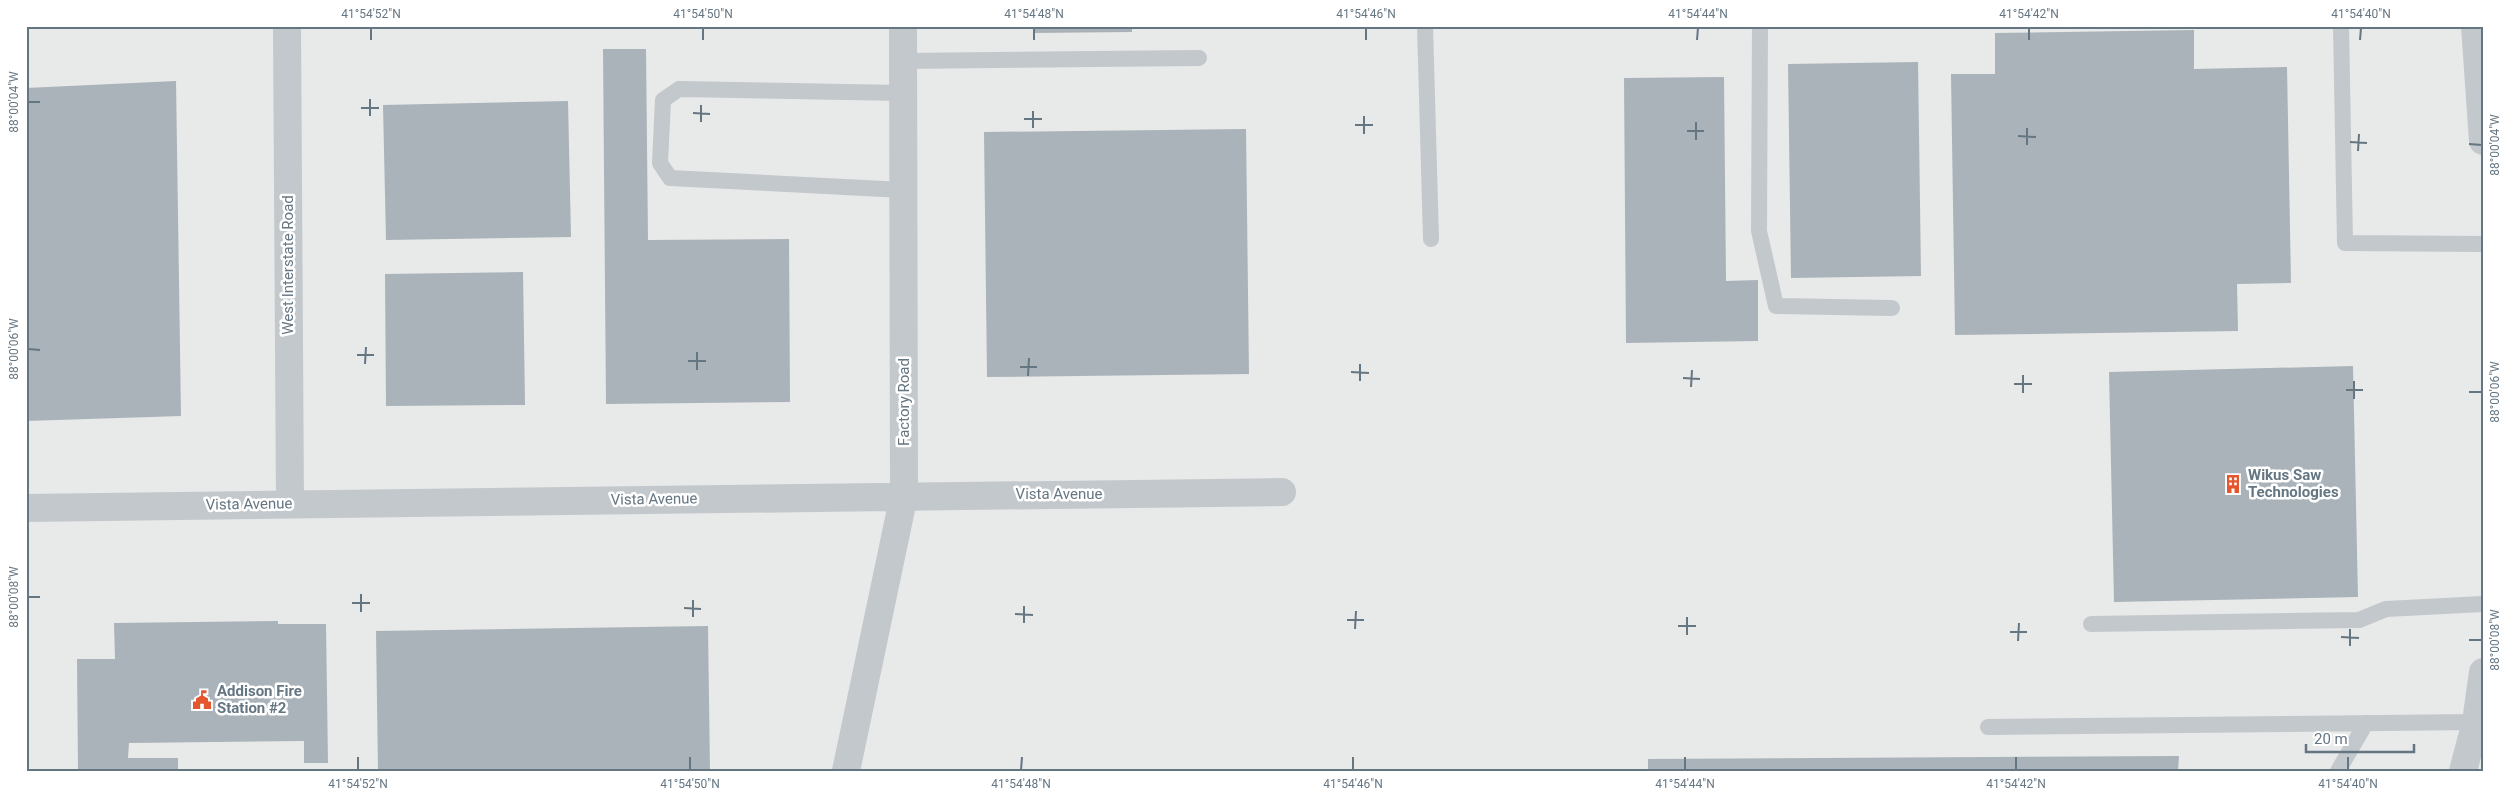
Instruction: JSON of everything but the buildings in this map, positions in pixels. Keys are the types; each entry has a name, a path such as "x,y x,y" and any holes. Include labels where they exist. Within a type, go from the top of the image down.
{"street":[{"name":"West Interstate Road","path":"287,26 290,504"},
{"name":"Factory Road","path":"846,771 904,495 903,26"},
{"path":"2475,26 2483,140"},
{"name":"Vista Avenue","path":"26,508 904,495 1282,492"},
{"path":"2462,771 2480,722 2483,672"}],"lane":[{"path":"1424,26 1431,239"},
{"path":"1760,26 1759,231 1776,306 1892,308"},
{"path":"2341,26 2345,243 2483,244"},
{"path":"903,61 1199,58"},
{"path":"903,93 679,89 663,100 660,163 670,178 903,190"},
{"path":"2091,624 2359,620 2386,609 2483,604"},
{"path":"1988,726 2480,722"},
{"path":"2338,771 2366,723"}],"shaded area":[{"path":"26,26 2483,26 2483,771 26,771"}],"place":[{"name":"Wikus Saw Technologies","path":"2233,484"},
{"name":"Addison Fire Station #2","path":"202,700"}]}
